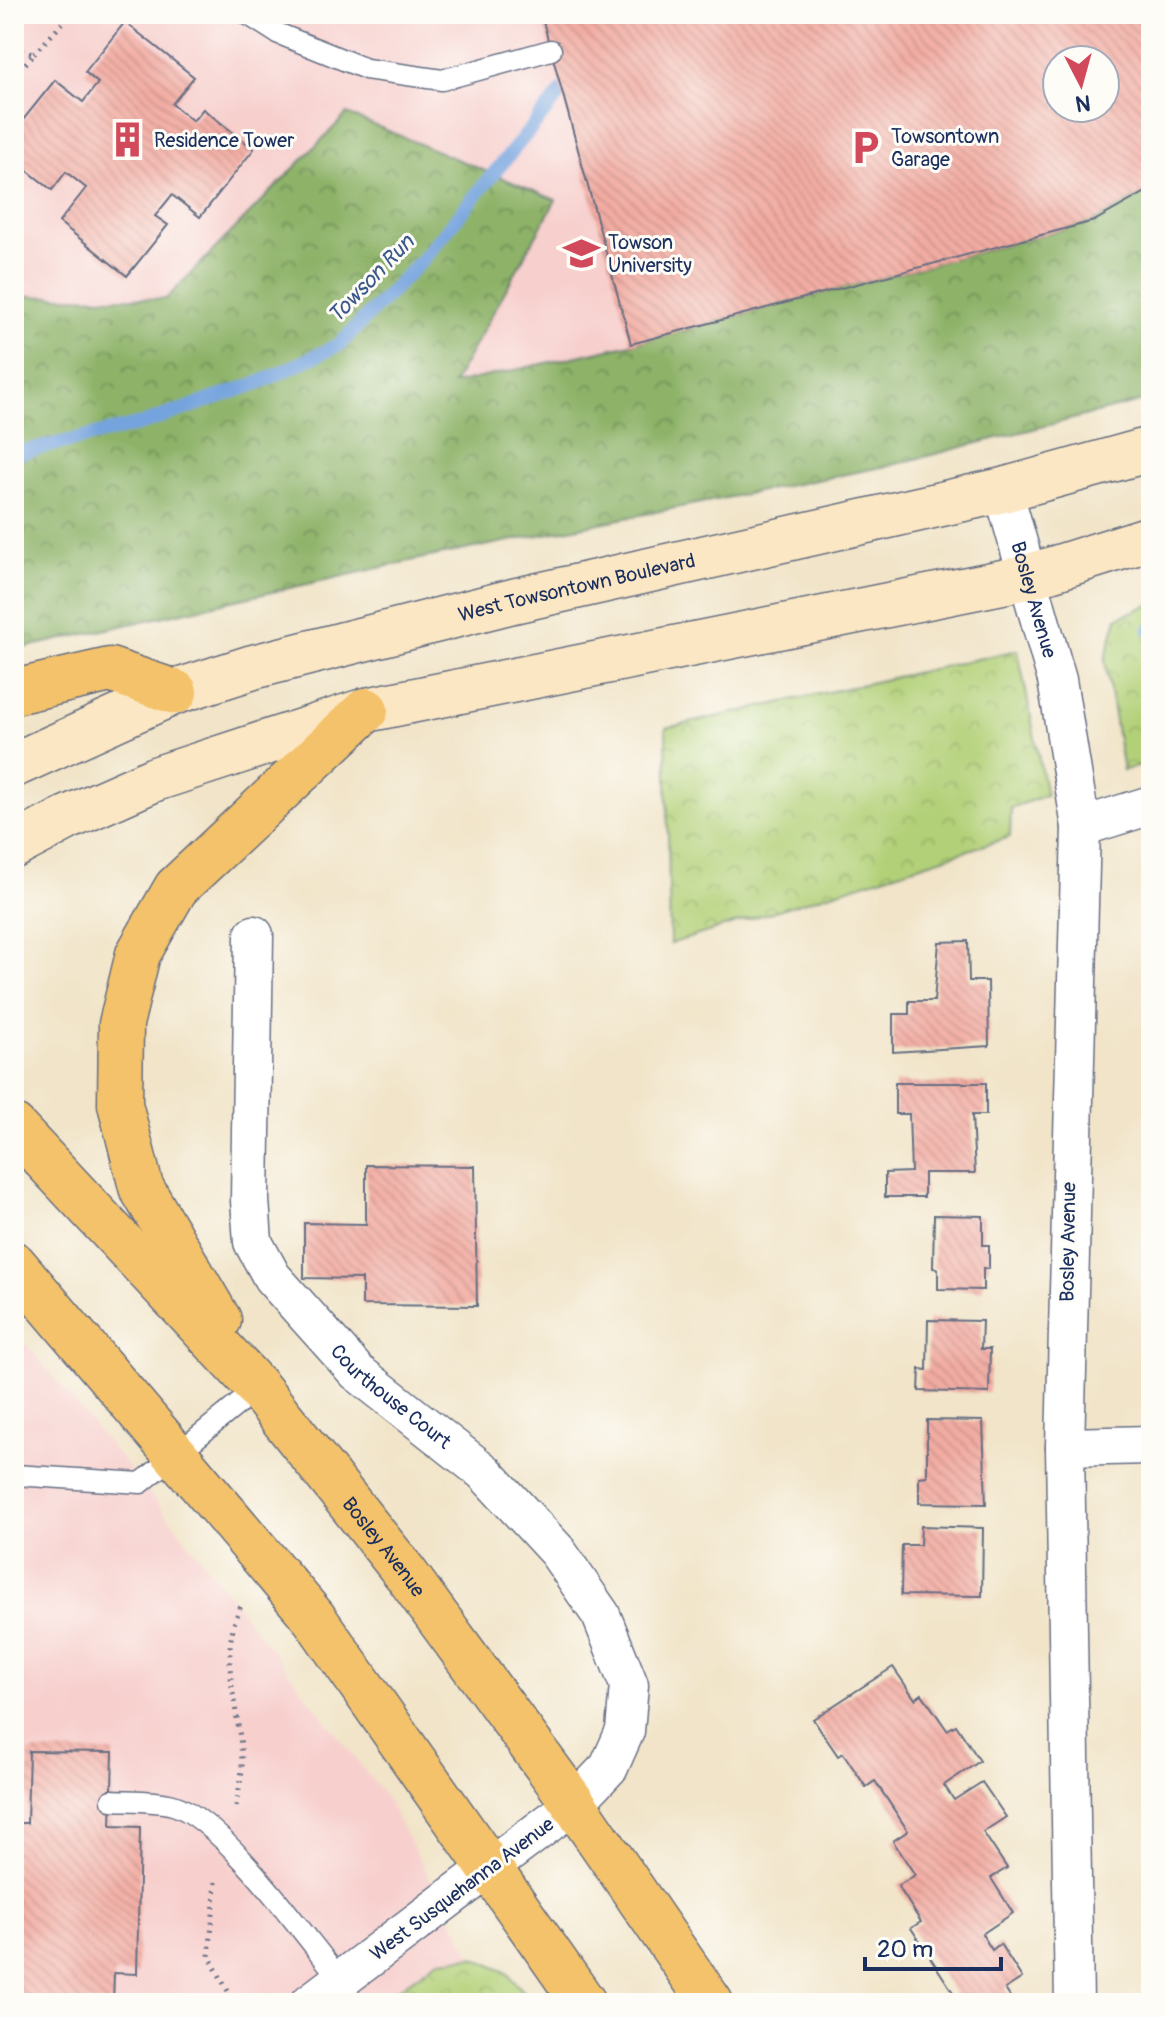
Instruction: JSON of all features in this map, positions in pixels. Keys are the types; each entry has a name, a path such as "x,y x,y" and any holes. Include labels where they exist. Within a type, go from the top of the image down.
{"main road":[{"name":"West Towsontown Boulevard","path":"14,765 175,692 253,667 513,601 1003,490 1151,449"},
{"path":"14,846 67,818 155,779 366,710 1027,577 1151,538"},
{"path":"14,692 110,670 175,692"},
{"path":"258,1388 141,1187 120,1104 121,1024 138,954 176,888 366,710"},
{"name":"Bosley Avenue","path":"14,1127 258,1388 406,1574 574,1804 711,2003"},
{"path":"14,1264 314,1618 584,2003"}],"street":[{"name":"Bosley Avenue","path":"1003,490 1057,680 1081,827 1065,1447 1074,2003"},
{"path":"1081,827 1151,805"},
{"name":"Courthouse Court","path":"254,935 250,1200 253,1242 272,1277 357,1372 484,1472 557,1551 601,1615 629,1685 625,1731 609,1767 574,1804"},
{"path":"1065,1447 1151,1445"},
{"name":"West Susquehanna Avenue","path":"310,2003 574,1804"}],"lane":[{"path":"247,14 277,33 366,69 442,80 551,50"},
{"path":"14,1475 141,1483 258,1388"},
{"path":"112,1800 173,1805 192,1813 225,1843 341,1980"}],"path":[{"path":"14,76 71,14"},
{"path":"14,47 34,54"}],"shaded area":[{"name":"Towson University","path":"14,14 1151,14 1151,398 14,634"},
{"path":"14,1329 167,1515 386,1798 473,1957 439,1961 378,2003 14,2003"}],"green space":[{"path":"347,114 556,200 453,384 631,344 1094,221 1151,189 1151,399 892,465 419,559 14,650 14,296 166,299"},
{"path":"1151,604 1151,761 1123,771 1105,660 1117,618"},
{"path":"1018,650 1046,795 1011,808 1010,837 670,944 666,728"},
{"path":"473,1957 506,1972 534,2003 378,2003 439,1960"}],"building":[{"name":"Towsontown Garage","path":"541,14 1151,14 1151,189 1094,221 631,344"},
{"name":"Residence Tower","path":"125,22 194,77 172,104 193,121 203,109 254,149 200,217 172,195 155,216 168,225 127,276 59,222 86,188 66,172 52,190 14,160 14,131 55,80 83,102 98,83 85,72"},
{"path":"968,941 969,981 988,981 989,1046 893,1052 893,1014 909,1014 909,1001 934,1001 939,942"},
{"path":"895,1083 986,1083 986,1115 972,1115 975,1173 924,1173 924,1197 885,1197 885,1173 911,1172 909,1114 895,1114"},
{"path":"366,1165 475,1166 477,1306 362,1305 362,1279 304,1278 304,1223 366,1224"},
{"path":"934,1215 983,1216 983,1245 989,1245 989,1269 983,1268 983,1290 938,1289 938,1269 933,1268"},
{"path":"928,1320 982,1321 981,1349 990,1349 989,1393 919,1391 920,1369 927,1370"},
{"path":"927,1420 983,1421 986,1504 919,1503 919,1477 927,1476"},
{"path":"921,1526 983,1528 982,1596 901,1595 902,1545 920,1545"},
{"path":"893,1667 915,1699 922,1694 947,1730 956,1725 980,1761 944,1785 954,1800 982,1782 1006,1817 983,1832 1007,1868 991,1878 1013,1913 982,1934 992,1950 1000,1944 1022,1978 1005,1989 1014,2003 960,2003 911,1928 921,1922 898,1886 915,1875 893,1841 908,1831 875,1781 866,1787 843,1753 838,1756 813,1719"},
{"path":"29,1751 113,1752 111,1826 140,1827 137,1974 114,1973 113,2003 14,2003 14,1823 27,1823"}],"waterway":[{"name":"Towson Run","path":"14,454 142,424 261,382 340,344 421,261 563,90"}],"place":[{"name":"Residence Tower","path":"128,140"},
{"name":"Towsontown Garage","path":"865,148"},
{"name":"Towson University","path":"582,253"}]}
